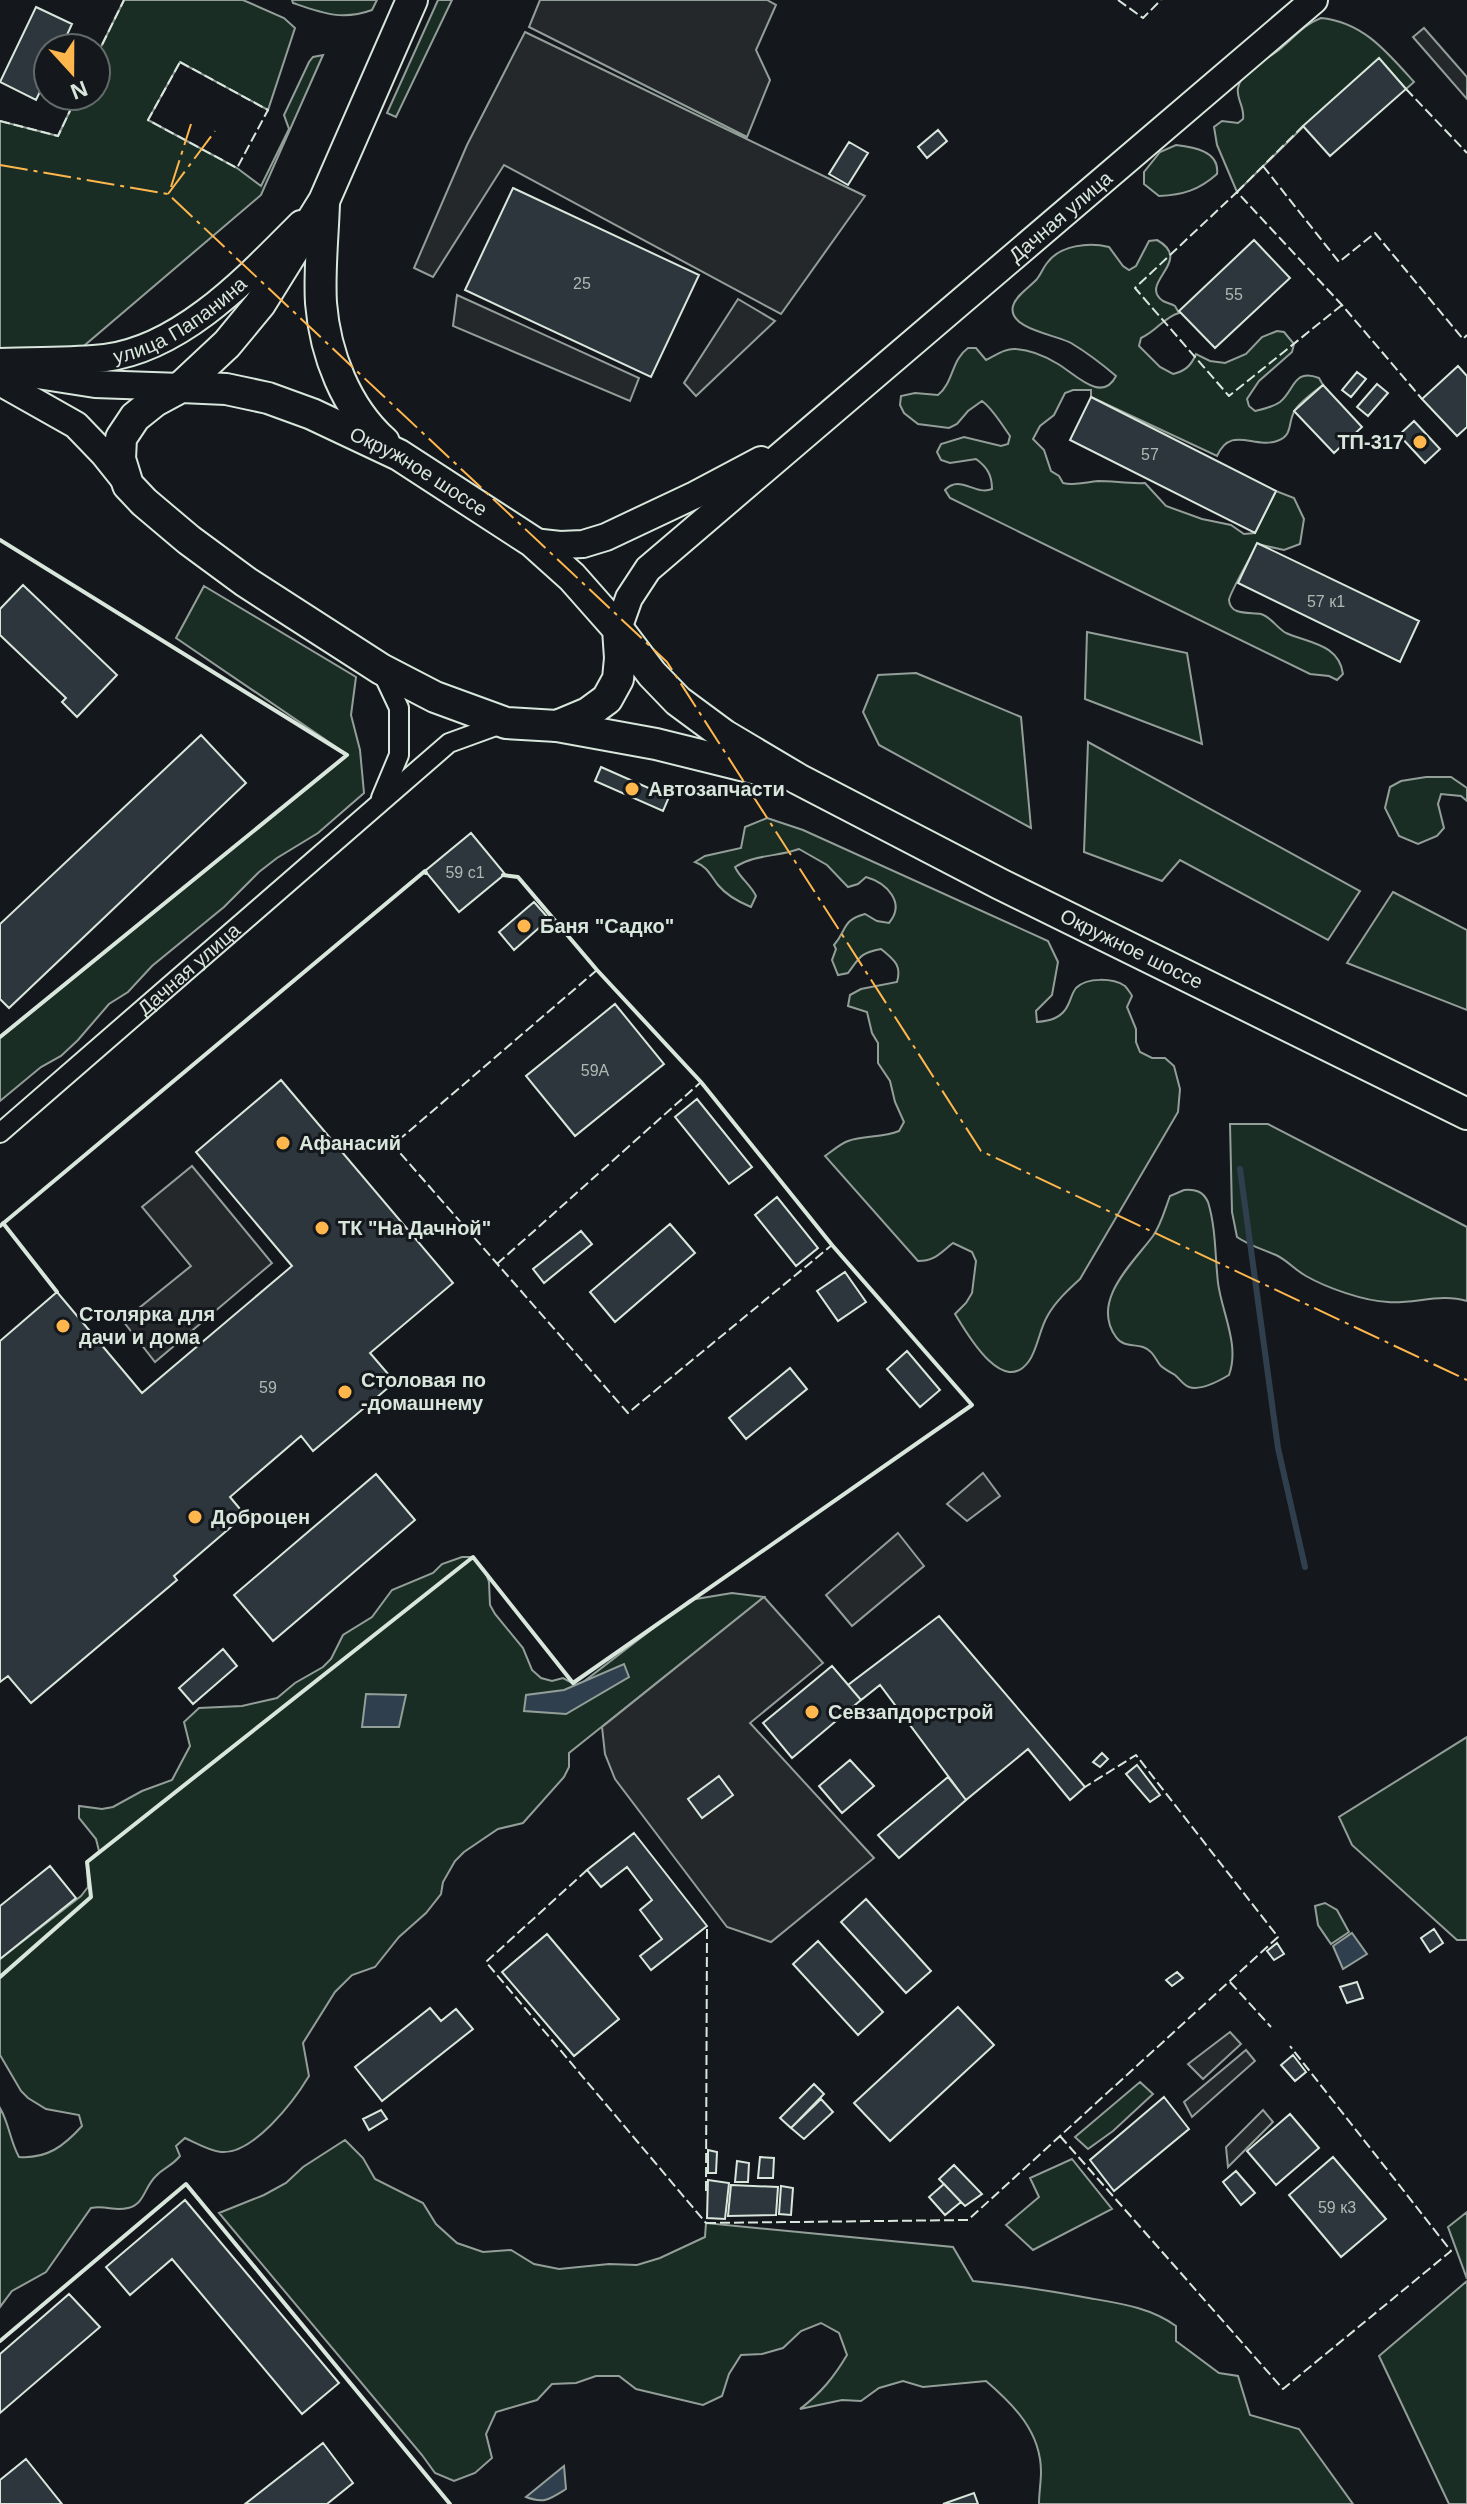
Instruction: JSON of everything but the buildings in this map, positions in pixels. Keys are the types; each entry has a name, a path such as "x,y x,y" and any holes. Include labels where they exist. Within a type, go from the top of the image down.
{"main road":[{"name":"улица Папанина","path":"181,387 227,344 260,304 324,201 412,0"},
{"name":"улица Папанина","path":"324,201 321,300 324,330 352,404 370,430 399,455"},
{"name":"Окружное шоссе","path":"181,387 226,389 268,398 312,414 399,455 533,542 572,577 678,701 724,735 798,779 1000,884 1467,1114"},
{"path":"128,485 120,459 121,438 135,417 155,401 181,387"},
{"name":"Окружное шоссе","path":"128,485 189,540 246,582 381,669 435,697 506,723 557,726 656,744 798,779"},
{"name":"Окружное шоссе","path":"557,726 588,713 607,699 618,679 618,629"}],"street":[{"name":"Дачная улица","path":"618,629 629,598 648,569 1314,0"},
{"name":"улица Папанина","path":"0,362 107,357 158,342 218,304 324,201"},
{"name":"Окружное шоссе","path":"0,369 95,384 181,387"},
{"name":"Окружное шоссе","path":"0,382 76,425 128,485"},
{"name":"Дачная улица","path":"533,542 583,544 606,537 695,495 807,435"},
{"name":"Дачная улица","path":"378,805 399,755 399,708 381,669"},
{"name":"Дачная улица","path":"0,1133 449,743 506,723"}],"green space":[{"path":"124,0 243,0 284,18 295,28 268,110 180,62 148,120 237,168 261,186 289,129 284,115 309,62 313,57 323,55 261,195 52,373 0,349 0,121 58,136 69,112 112,112 112,32 108,32"},
{"path":"292,0 377,0 372,10 341,15 313,10"},
{"path":"438,0 452,0 396,117 387,113"},
{"path":"1321,18 1349,25 1362,32 1414,82 1406,89 1379,59 1237,192 1217,145 1214,127 1222,121 1238,123 1243,119 1238,88 1244,75"},
{"path":"1176,145 1210,155 1217,166 1217,174 1190,191 1159,196 1144,184 1144,172 1160,152"},
{"path":"1157,240 1167,248 1170,256 1156,287 1157,294 1163,301 1175,306 1179,313 1141,338 1139,346 1160,367 1177,373 1190,365 1196,354 1210,361 1225,363 1246,354 1262,337 1277,331 1284,332 1294,344 1292,352 1259,381 1247,399 1249,406 1255,411 1277,404 1304,376 1319,378 1323,385 1298,407 1288,432 1282,438 1268,443 1236,440 1223,447 1217,456 1091,397 1091,390 1065,393 1054,415 1040,426 1033,439 1044,450 1051,471 1063,483 1145,483 1166,506 1231,525 1244,534 1255,533 1276,491 1294,498 1304,519 1300,544 1284,550 1257,544 1233,590 1230,605 1237,611 1265,615 1286,633 1329,650 1336,656 1343,674 1337,680 1310,674 950,498 945,490 951,486 962,484 986,490 992,489 991,480 986,468 976,459 950,463 941,460 937,452 941,444 964,437 1001,446 1008,444 1010,436 982,401 949,428 918,424 904,413 900,405 901,396 915,393 938,395 947,384 958,359 968,348 976,348 986,360 1008,350 1027,351 1053,361 1088,384 1103,387 1110,384 1116,376 1105,367 1071,343 1025,326 1013,314 1013,306 1059,252 1084,245 1109,247 1129,270 1136,266 1149,241"},
{"path":"204,586 356,677 351,715 360,750 364,793 318,833 259,872 224,907 152,966 128,992 109,1004 61,1056 41,1067 0,1101 0,1038 348,755 176,638"},
{"path":"1087,632 1187,653 1202,744 1085,699"},
{"path":"916,673 1021,717 1031,828 879,745 863,712 878,675"},
{"path":"1088,742 1360,891 1328,940 1180,860 1162,881 1084,852"},
{"path":"1451,777 1467,788 1467,801 1461,796 1441,794 1438,804 1444,828 1437,836 1418,844 1399,836 1385,808 1390,787 1401,781"},
{"path":"767,818 803,830 1048,941 1058,962 1052,995 1036,1011 1037,1022 1059,1016 1081,984 1107,980 1125,986 1132,996 1127,1007 1136,1029 1140,1052 1152,1058 1165,1058 1174,1066 1180,1089 1178,1112 1080,1279 1058,1300 1042,1327 1032,1356 1019,1370 1008,1372 986,1358 955,1314 972,1293 976,1261 972,1252 953,1243 933,1258 918,1261 825,1156 848,1141 899,1131 904,1122 890,1081 878,1063 878,1043 867,1012 848,1006 850,995 861,989 897,982 898,967 881,949 861,956 848,973 838,975 832,960 836,949 834,945 849,922 865,914 889,923 894,916 895,901 881,884 866,877 848,887 827,865 799,849 750,860 735,867 756,896 751,907 733,898 706,869 695,862 705,856 741,848 745,827"},
{"path":"1393,892 1467,930 1467,1010 1347,963"},
{"path":"1230,1124 1268,1124 1467,1227 1467,1301 1437,1298 1388,1302 1357,1296 1315,1281 1280,1257 1237,1237 1232,1212"},
{"path":"1184,1190 1204,1195 1211,1212 1218,1283 1232,1352 1229,1375 1199,1388 1185,1385 1160,1365 1146,1348 1119,1340 1109,1323 1108,1310 1117,1283 1156,1232 1170,1196"},
{"path":"462,1557 473,1557 485,1571 490,1605 523,1648 532,1670 541,1678 552,1681 563,1678 578,1686 690,1600 732,1593 764,1597 569,1753 569,1767 564,1777 523,1823 498,1829 455,1861 443,1882 441,1894 426,1913 399,1937 375,1967 352,1975 335,1992 303,2043 309,2076 293,2099 259,2136 233,2151 221,2152 185,2138 176,2146 180,2156 152,2180 138,2203 123,2209 91,2208 46,2272 12,2291 0,2307 0,2108 19,2157 38,2156 54,2150 82,2126 79,2115 46,2109 28,2098 0,2055 0,1959 81,1896 88,1887 87,1862 99,1851 96,1839 79,1818 79,1806 113,1807 142,1791 172,1780 190,1746 184,1722 199,1708 242,1706 277,1698 323,1667 331,1659 343,1635 372,1617 392,1590"},
{"path":"1467,1737 1467,1940 1457,1940 1352,1845 1339,1817"},
{"path":"1325,1903 1337,1910 1349,1932 1331,1944 1318,1925 1315,1906"},
{"path":"1140,2082 1153,2094 1113,2131 1088,2149 1075,2137"},
{"path":"345,2140 363,2158 375,2179 423,2203 436,2224 457,2243 483,2252 511,2250 534,2264 559,2269 609,2264 637,2265 705,2237 706,2223 953,2247 973,2281 1055,2292 1143,2310 1176,2326 1176,2341 1219,2373 1238,2376 1250,2415 1299,2429 1353,2504 1039,2504 1040,2458 1031,2432 1016,2410 986,2381 923,2387 903,2381 879,2388 861,2401 842,2400 800,2409 826,2384 847,2355 839,2333 821,2323 801,2331 783,2348 762,2354 741,2355 729,2374 722,2396 703,2405 636,2389 619,2376 596,2376 576,2383 552,2384 537,2400 496,2412 486,2434 492,2458 475,2473 454,2481 435,2473 219,2213 286,2183 303,2167"},
{"path":"1072,2159 1112,2209 1033,2250 1006,2225 1039,2197 1030,2178"},
{"path":"1467,2212 1467,2279 1448,2227"},
{"path":"1467,2281 1467,2504 1449,2504 1379,2356"}],"shaded area":[{"path":"540,0 767,0 776,5 756,50 770,80 747,137 529,27"},
{"path":"1424,28 1467,77 1467,99 1413,37"},
{"path":"525,32 865,196 781,314 504,165 433,277 414,268 467,145"},
{"path":"457,295 639,378 630,401 453,326"},
{"path":"738,299 775,321 696,396 684,383"},
{"path":"192,1166 272,1263 155,1362 123,1321 191,1266 142,1207"},
{"path":"983,1473 1000,1496 967,1521 947,1504"},
{"path":"898,1533 924,1566 852,1626 826,1595"},
{"path":"764,1597 823,1663 750,1723 874,1858 771,1942 727,1927 615,1779 605,1754 602,1727"},
{"path":"1230,2032 1241,2044 1203,2079 1188,2064"},
{"path":"1246,2050 1255,2061 1192,2117 1184,2102"},
{"path":"1263,2110 1273,2122 1228,2167 1226,2147"}],"water":[{"path":"624,1664 629,1677 566,1714 524,1711 526,1695 564,1690"},
{"path":"366,1694 406,1695 399,1727 362,1727"},
{"path":"1352,1933 1367,1954 1343,1969 1333,1946"},
{"path":"564,2466 566,2489 547,2499 526,2497"}],"waterway":[{"path":"1240,1169 1278,1448 1305,1567"}],"fence":[{"path":"108,32 124,0"},
{"path":"1118,0 1143,18 1161,0"},
{"path":"180,62 268,110 237,168 148,120 180,62"},
{"path":"1406,89 1467,153"},
{"path":"0,121 58,136 69,112"},
{"path":"1237,192 1303,126"},
{"path":"1263,166 1339,262 1375,233 1463,339 1467,335"},
{"path":"1342,305 1229,396 1135,288 1237,192 1342,305 1422,399"},
{"path":"597,970 393,1145 628,1413 832,1245"},
{"path":"497,1264 701,1082"},
{"path":"706,2223 968,2220 1278,1937 1136,1755 1085,1787"},
{"path":"587,1870 486,1962 706,2223"},
{"path":"706,2191 707,1926"},
{"path":"1230,1982 1271,2027"},
{"path":"1060,2136 1283,2389 1451,2251 1290,2046"}],"wall":[{"path":"0,540 347,755 0,1037"},
{"path":"0,1226 426,873"},
{"path":"0,1977 91,1897 87,1862 473,1557 573,1683 972,1405 832,1245 701,1082 597,970 518,877 503,875"},
{"path":"3,1223 57,1292"},
{"path":"0,2341 186,2184 450,2504"}],"power":[{"path":"171,187 191,124"},
{"path":"168,194 215,131"},
{"path":"0,165 168,194 667,662 981,1151 1467,1380"}],"place":[{"name":"ТП-317","path":"1420,442"},
{"name":"Автозапчасти","path":"632,789"},
{"name":"Баня \"Садко\"","path":"524,926"},
{"name":"Афанасий","path":"283,1143"},
{"name":"ТК \"На Дачной\"","path":"322,1228"},
{"name":"Столярка для дачи и дома","path":"63,1326"},
{"name":"Столовая по -домашнему","path":"345,1392"},
{"name":"Доброцен","path":"195,1517"},
{"name":"Севзапдорстрой","path":"812,1712"}]}
